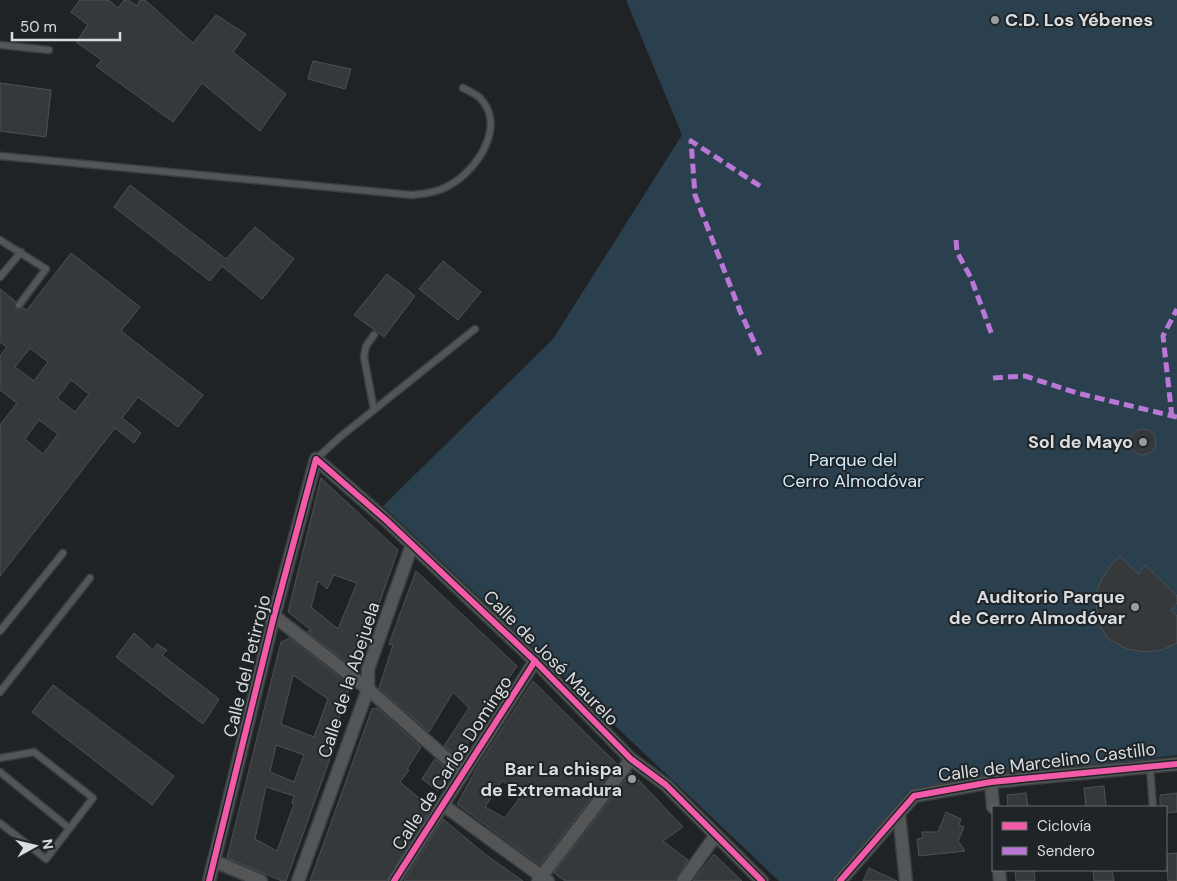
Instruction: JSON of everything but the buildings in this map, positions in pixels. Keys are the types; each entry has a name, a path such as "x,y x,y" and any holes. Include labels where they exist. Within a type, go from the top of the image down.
{"street":[{"name":"Calle de José Maurelo","path":"316,459 412,545 535,661 631,759 666,785 762,881"},
{"name":"Calle del Petirrojo","path":"209,881 274,616 316,459"},
{"name":"Calle de la Abejuela","path":"298,881 368,688 368,669 412,545"},
{"path":"274,616 368,688 463,773"},
{"name":"Calle de Carlos Domingo","path":"394,881 535,661"},
{"path":"443,805 542,879 631,759"},
{"name":"Calle de Marcelino Castillo","path":"840,881 914,796 991,782 1177,764"},
{"path":"991,782 994,806"},
{"path":"898,814 906,881"},
{"path":"683,881 716,835"},
{"path":"214,861 261,881"}],"lane":[{"path":"0,45 49,50"},
{"path":"0,156 412,195 428,193 450,186 466,174 480,158 489,140 490,121 488,108 479,97 463,88"},
{"path":"0,240 46,270 19,305"},
{"path":"0,277 21,252"},
{"path":"316,459 475,329"},
{"path":"374,335 366,346 364,357 374,410"},
{"path":"0,631 63,553"},
{"path":"0,692 90,578"},
{"path":"0,758 34,752 93,798 46,859 0,823"},
{"path":"1150,768 1154,806"},
{"path":"0,772 69,828"}],"green space":[{"name":"Parque del Cerro Almodóvar","path":"626,0 1177,0 1177,755 909,790 833,881 779,881 383,506 553,339 682,135"}],"marked path":[{"path":"760,186 691,141 695,195 740,311 760,355"},
{"path":"956,240 957,252 971,278 992,335"},
{"path":"1172,417 1163,336 1177,309"},
{"path":"993,378 1025,376 1077,393 1177,417"}],"cycle path":[{"path":"209,881 274,616 316,459 386,520 535,661 631,759 666,785 762,881"},
{"path":"394,881 535,661"},
{"path":"840,881 914,796 991,782 1177,764"}],"place":[{"name":"C.D. Los Yébenes","path":"995,20"},
{"name":"Sol de Mayo","path":"1143,442"},
{"name":"Auditorio Parque de Cerro Almodóvar","path":"1135,607"},
{"name":"Bar La chispa de Extremadura","path":"632,779"}]}
